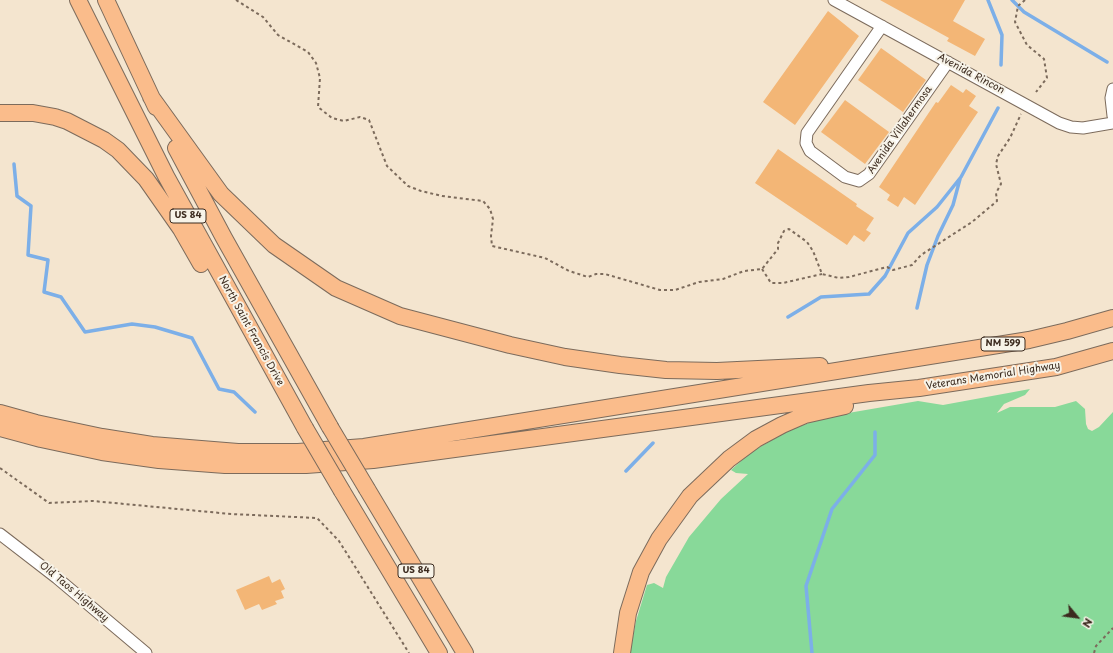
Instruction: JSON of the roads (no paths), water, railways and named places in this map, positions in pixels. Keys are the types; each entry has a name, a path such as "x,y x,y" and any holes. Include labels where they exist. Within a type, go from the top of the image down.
{"highway":[{"name":"North Saint Francis Drive","path":"78,0 166,176 241,315 305,428 439,653"},
{"name":"US 84","path":"106,0 152,97 224,238 330,427 465,653"},
{"path":"152,97 221,194 274,246 336,288 400,316 492,341 546,353 601,363 660,369 717,371 892,361"},
{"path":"0,113 33,113 67,121 104,140 118,150 146,179 162,200 201,263 241,315"},
{"name":"NM 599","path":"892,361 1029,340 1113,318"},
{"name":"Veterans Memorial Highway","path":"919,388 1056,367 1113,351"},
{"path":"0,413 36,423 102,437 152,445 238,452 298,452 364,447 854,369 892,361"},
{"path":"0,428 41,439 102,452 159,460 225,465 306,465 373,460 870,393 919,388"},
{"path":"622,653 628,613 642,572 659,539 672,519 690,496 707,478 756,439 805,415 919,388"}],"street":[{"name":"Avenida Rincon","path":"834,0 1065,126 1083,128 1113,123"},
{"name":"Avenida Villahermosa","path":"882,26 807,133 806,143 810,151 845,177 859,181 870,174 948,62"},
{"path":"1113,89 1110,98 1113,116"},
{"name":"Old Taos Highway","path":"0,534 57,578 146,653"}],"waterway":[{"path":"988,0 1002,35 1001,65"},
{"path":"1012,0 1024,12 1107,62"},
{"path":"788,317 821,297 869,294 885,276 908,233 937,207 961,177 998,108"},
{"path":"14,164 17,196 31,206 28,255 48,260 44,292 61,297 85,332 132,324 155,327 192,338 219,389 234,392 255,412"},
{"path":"917,308 927,265 938,236 953,205 960,179"},
{"path":"812,653 806,586 832,509 875,455 875,432"},
{"path":"626,471 653,443"}]}
